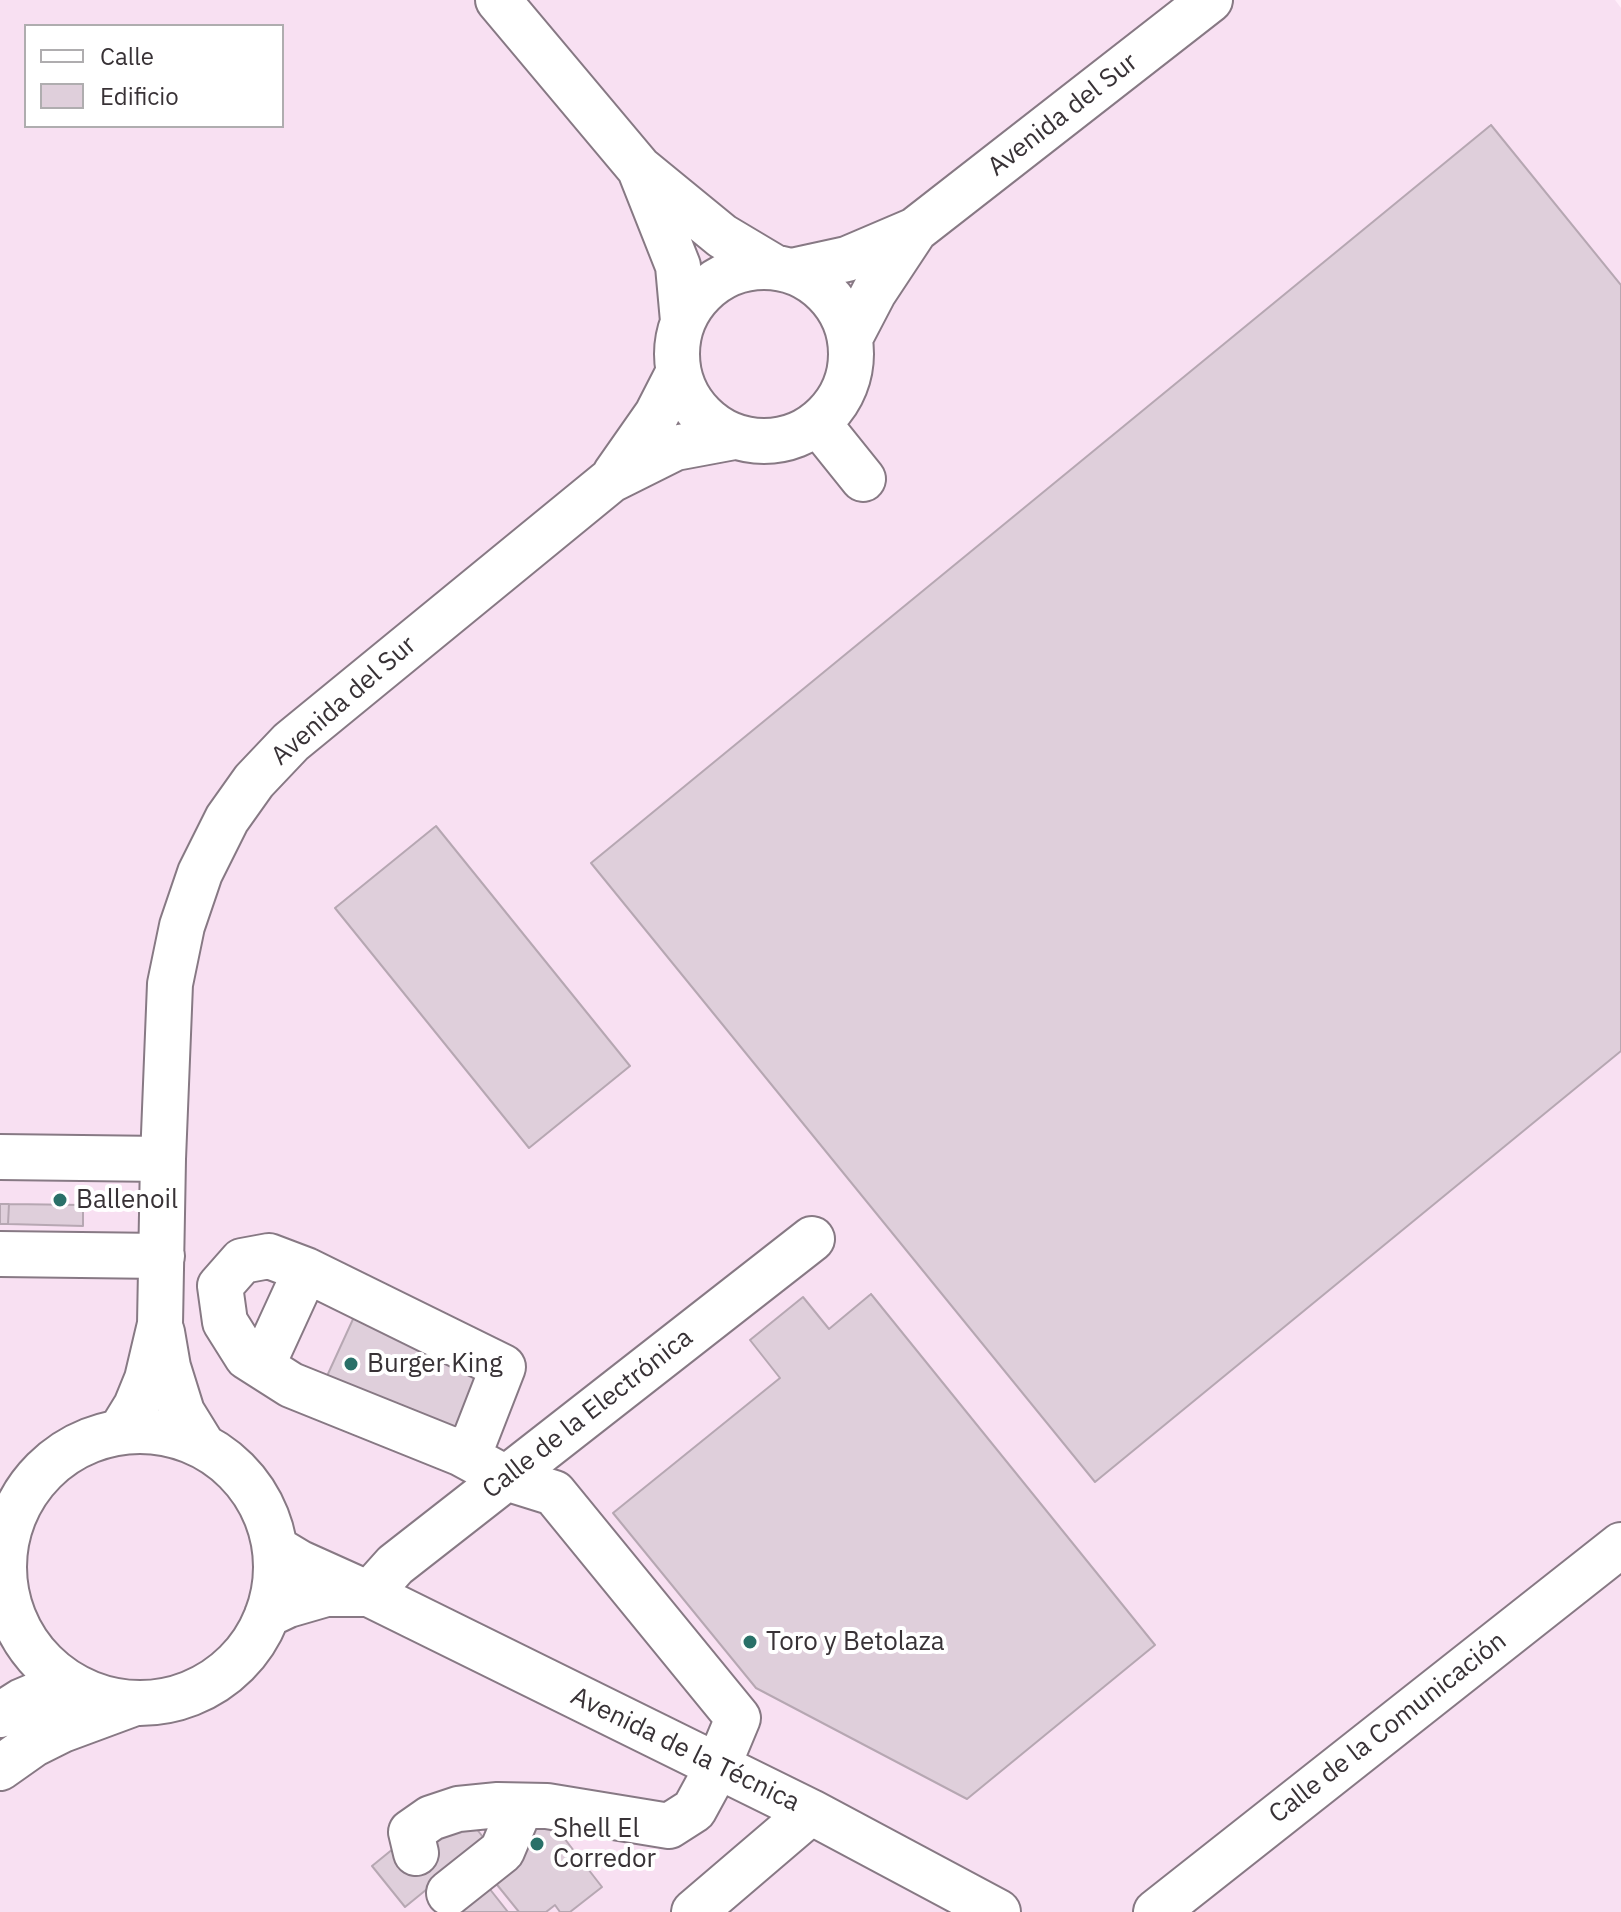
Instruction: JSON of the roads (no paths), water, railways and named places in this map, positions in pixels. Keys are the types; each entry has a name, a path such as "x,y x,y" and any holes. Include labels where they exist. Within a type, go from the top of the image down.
{"street":[{"path":"498,0 639,168 722,236 783,269 813,281 830,297 842,316 850,338 851,362 846,385 835,406 818,423 792,437 763,442 734,437 708,422 689,400 678,373 677,347 683,321 678,266 639,168"},
{"name":"Avenida del Sur","path":"783,269 847,259 915,230 1210,0"},
{"name":"Avenida del Sur","path":"850,338 874,292 915,230"},
{"path":"683,321 698,297 720,279 746,268 783,269"},
{"name":"Avenida del Sur","path":"611,480 657,414 678,373"},
{"path":"818,423 863,479"},
{"name":"Avenida del Sur","path":"203,1446 182,1412 168,1367 161,1288 163,1159 170,984 182,926 200,873 227,819 254,781 291,742 611,480 675,448 734,437"},
{"path":"0,1157 163,1159"},
{"name":"Calle de la Electrónica","path":"369,1594 395,1565 812,1239"},
{"path":"0,1254 161,1288 220,1286 242,1261 269,1256 306,1270 503,1367 475,1439 460,1453"},
{"path":"262,1366 306,1270"},
{"path":"220,1286 225,1322 247,1357 291,1385 460,1453 506,1478 554,1493 738,1718 718,1766 694,1810 669,1826 547,1806 498,1805 458,1809 431,1818 411,1832 433,1884 502,1851 521,1806"},
{"name":"Avenida del Sur","path":"120,1432 136,1406 147,1379 161,1288"},
{"path":"120,1432 162,1432 203,1446 229,1464 251,1488 266,1516 275,1548 275,1582 267,1615 251,1645 229,1670 200,1689 169,1700 135,1703 99,1697 67,1682 38,1658 18,1627 2,1577 15,1489 85,1441 120,1432"},
{"name":"Calle de la Comunicación","path":"1156,1912 1621,1545"},
{"name":"Avenida de la Técnica","path":"275,1548 300,1563 811,1812 998,1912"},
{"name":"Avenida de la Técnica","path":"267,1615 326,1594 369,1594"},
{"path":"0,1715 22,1701 67,1682"},
{"path":"0,1768 34,1744 62,1730 135,1703"},
{"path":"694,1912 811,1812"}],"place":[{"name":"Ballenoil","path":"60,1200"},
{"name":"Burger King","path":"351,1364"},
{"name":"Toro y Betolaza","path":"750,1642"},
{"name":"Shell El Corredor","path":"537,1844"}]}
